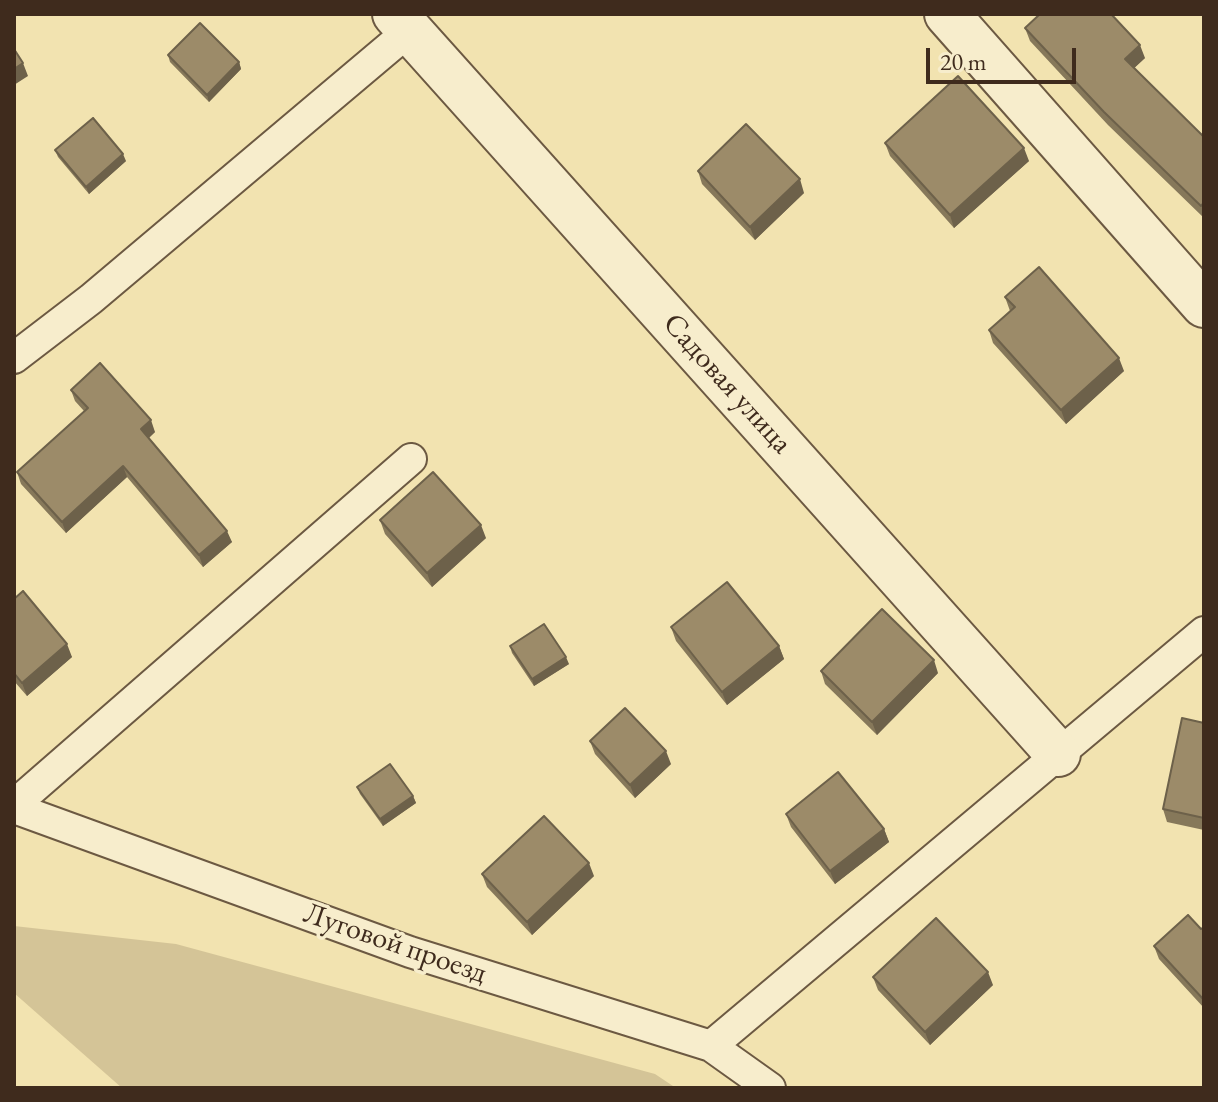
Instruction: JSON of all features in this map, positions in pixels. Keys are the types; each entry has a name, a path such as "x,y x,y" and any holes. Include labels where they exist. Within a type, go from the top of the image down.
{"street":[{"path":"947,14 1204,305"},
{"name":"Садовая улица","path":"402,22 1058,754"}],"lane":[{"path":"14,358 91,299 402,22"},
{"path":"14,807 411,459"},
{"path":"711,1046 1204,632"},
{"name":"Луговой проезд","path":"14,807 410,952 711,1046 770,1088"}],"shaded area":[{"path":"14,926 176,944 655,1074 676,1088 122,1088 14,993"}],"building":[{"path":"1040,14 1111,14 1140,45 1125,59 1204,137 1204,202 1201,206 1104,112 1025,28"},
{"path":"200,23 239,62 207,95 168,55"},
{"path":"14,49 23,63 14,69"},
{"path":"958,76 1024,148 950,215 885,143"},
{"path":"93,118 123,154 86,187 55,150"},
{"path":"746,124 800,179 750,227 698,171"},
{"path":"1039,267 1119,358 1061,410 989,330 1015,307 1005,297"},
{"path":"100,363 151,420 141,429 227,531 199,555 123,466 62,522 17,472 88,408 71,390"},
{"path":"433,472 481,525 427,573 380,520"},
{"path":"727,582 779,646 722,692 671,627"},
{"path":"23,591 67,644 22,683 14,673 14,599"},
{"path":"882,609 934,660 872,722 821,671"},
{"path":"544,624 566,657 532,679 510,646"},
{"path":"625,708 666,751 630,785 590,741"},
{"path":"1182,718 1204,723 1204,818 1163,809"},
{"path":"390,764 413,796 380,819 357,787"},
{"path":"838,772 884,829 830,871 786,814"},
{"path":"544,816 589,863 527,922 482,874"},
{"path":"1188,915 1201,929 1204,927 1204,1000 1154,946"},
{"path":"936,918 988,972 925,1032 873,977"}]}
